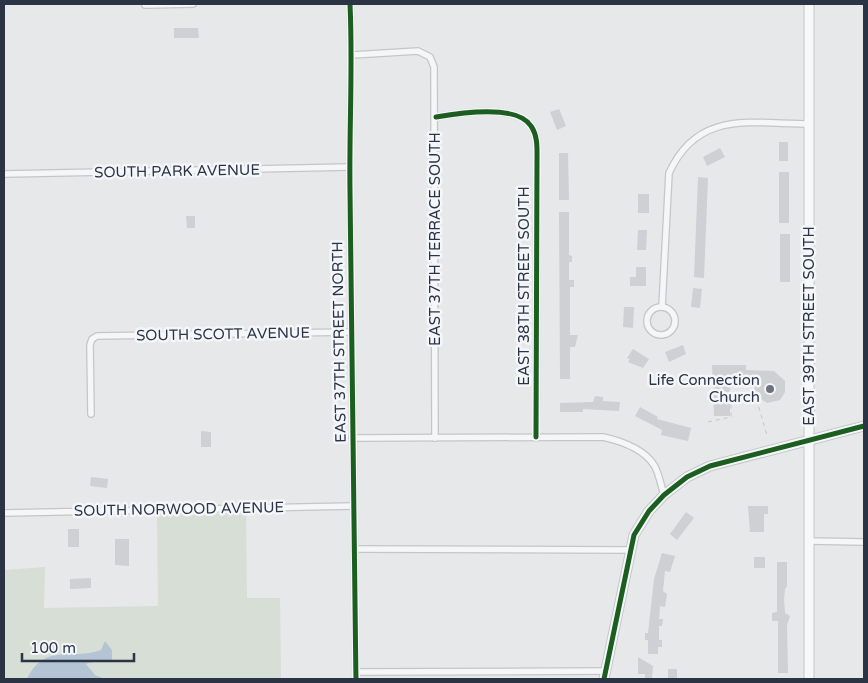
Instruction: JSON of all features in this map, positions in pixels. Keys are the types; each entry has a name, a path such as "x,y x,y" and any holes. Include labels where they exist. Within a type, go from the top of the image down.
{"main road":[{"name":"EAST 39TH STREET SOUTH","path":"809,4 809,679"},
{"path":"605,675 631,550 638,528 664,495 687,477 710,466 864,426"}],"street":[{"path":"144,5 193,4"},
{"name":"EAST 37TH STREET NORTH","path":"350,4 354,55 349,167 356,679"},
{"name":"EAST 37TH TERRACE SOUTH","path":"354,55 418,51 430,57 434,67 436,116 435,438"},
{"name":"EAST 38TH STREET SOUTH","path":"436,116 452,114 516,114 531,126 535,135 537,160 536,437"},
{"path":"662,307 669,173 676,156 691,140 702,132 723,124 810,124"},
{"name":"SOUTH PARK AVENUE","path":"4,174 349,167"},
{"path":"662,307 671,312 675,322 670,332 660,335 650,330 646,320 651,310 662,307"},
{"name":"SOUTH SCOTT AVENUE","path":"91,414 90,345 95,337 351,332"},
{"path":"352,438 603,437 628,445 654,465 664,495"},
{"name":"SOUTH NORWOOD AVENUE","path":"4,512 353,506"},
{"path":"809,540 864,542"},
{"path":"354,549 631,550"},
{"path":"356,672 605,675"}],"path":[{"path":"708,422 731,417 731,395 750,395 757,401 767,435"}],"shaded area":[{"path":"157,513 246,513 247,598 280,598 281,679 5,679 4,570 45,567 44,608 158,606"}],"water":[{"path":"105,641 112,650 112,660 86,664 95,675 105,679 27,679 42,660 50,656 90,653 101,650"}],"building":[{"path":"174,28 198,28 199,38 174,38"},
{"path":"559,109 566,126 557,130 550,112"},
{"path":"779,142 788,142 788,161 779,161"},
{"path":"720,148 725,157 707,166 703,157"},
{"path":"559,153 568,153 569,200 559,200"},
{"path":"779,172 789,172 789,223 779,223"},
{"path":"698,177 708,178 704,278 694,277"},
{"path":"638,194 649,194 649,213 638,213"},
{"path":"559,212 569,212 569,255 572,256 572,262 569,262 569,280 574,280 574,287 570,287 570,335 578,335 575,347 570,347 570,379 560,379"},
{"path":"186,216 195,216 195,228 187,228"},
{"path":"638,230 647,230 646,250 637,250"},
{"path":"780,234 790,234 790,282 780,282"},
{"path":"636,267 646,267 646,286 630,286 630,277 636,277"},
{"path":"693,288 702,289 700,308 691,307"},
{"path":"624,307 634,307 633,328 623,327"},
{"path":"683,345 686,354 669,362 665,352"},
{"path":"633,349 649,359 643,368 628,362 630,359 627,358"},
{"name":"Life Connection Church","path":"712,365 746,365 746,370 774,371 785,381 785,392 780,400 767,403 756,396 754,386 746,382 730,383 730,416 714,416"},
{"path":"595,396 603,397 603,401 620,402 619,411 583,409 583,412 560,412 560,403 593,402"},
{"path":"640,407 658,417 657,419 691,428 688,441 661,435 662,430 635,416"},
{"path":"201,431 211,432 211,447 201,447"},
{"path":"91,477 108,479 107,488 90,486"},
{"path":"748,506 768,506 768,514 764,514 764,532 750,532"},
{"path":"686,512 694,518 677,540 670,534"},
{"path":"68,529 79,529 79,547 68,547"},
{"path":"115,539 129,539 129,566 115,565"},
{"path":"662,553 675,556 670,572 665,571 663,591 667,594 665,607 660,606 659,619 663,619 662,626 659,626 659,640 662,640 662,647 658,647 658,654 648,654 648,640 645,640 645,633 648,633 654,579"},
{"path":"754,557 765,557 765,568 754,568"},
{"path":"777,562 787,562 787,586 784,600 785,613 790,616 787,625 788,673 778,673 778,621 772,621 772,613 777,612"},
{"path":"91,578 91,588 70,589 70,579"},
{"path":"638,657 653,666 652,678 645,678 645,674 638,674"},
{"path":"668,669 677,669 677,679 668,679"}],"cycle path":[{"path":"350,4 351,314 356,679"},
{"path":"436,117 472,112 501,112 524,119 531,126 535,134 537,143 536,437"},
{"path":"604,679 634,535 649,511 664,495 687,477 710,466 864,426"}],"place":[{"name":"Life Connection Church","path":"770,389"}]}
